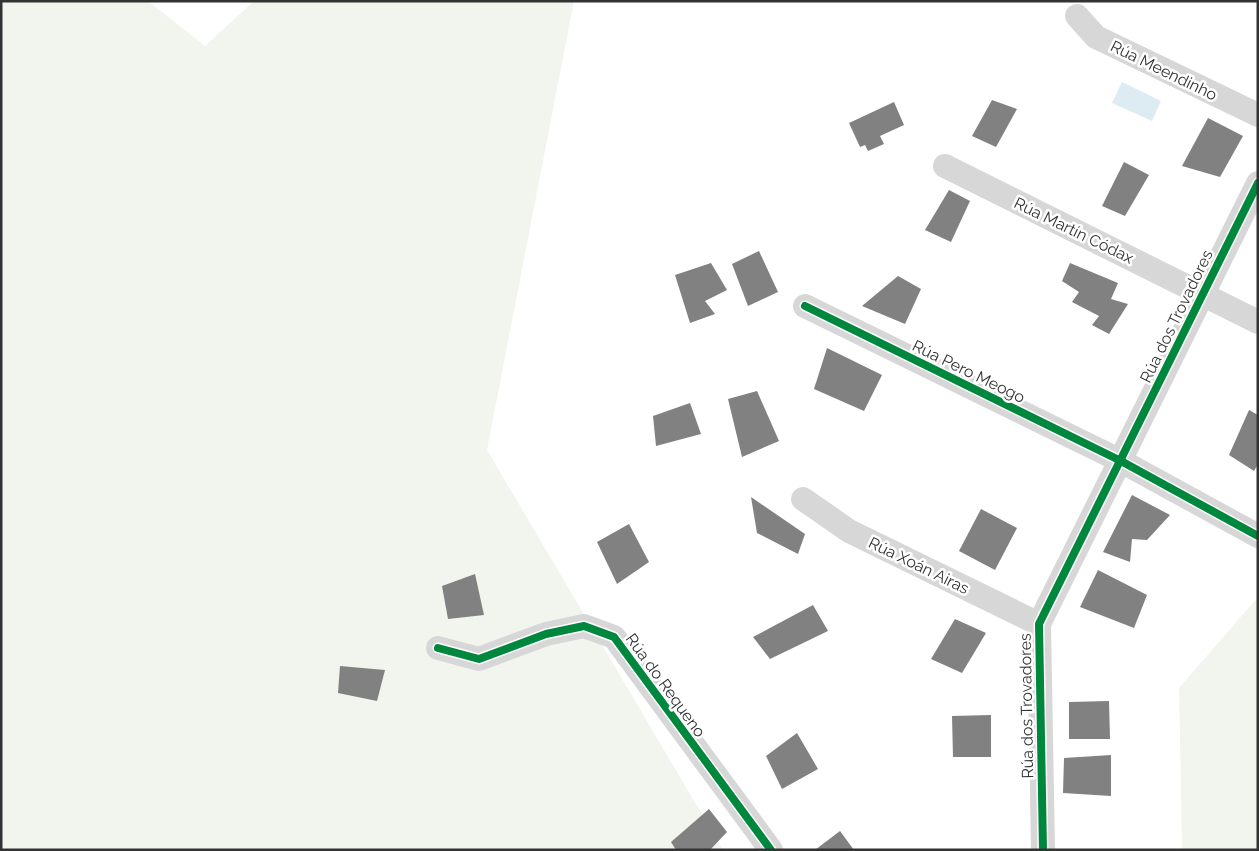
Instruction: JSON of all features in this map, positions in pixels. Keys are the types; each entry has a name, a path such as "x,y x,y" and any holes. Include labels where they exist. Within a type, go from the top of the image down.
{"street":[{"name":"Rúa Meendinho","path":"1077,16 1096,37 1258,115"},
{"name":"Rúa Martín Códax","path":"945,166 1202,294"},
{"name":"Rúa dos Trovadores","path":"1043,850 1039,624 1258,183"},
{"name":"Rúa dos Trovadores","path":"1202,294 1258,322"},
{"name":"Rúa Pero Meogo","path":"805,306 1121,461"},
{"path":"1121,461 1258,536"},
{"name":"Rúa Xoán Airas","path":"803,499 849,531 1039,624"},
{"name":"Rúa do Requeno","path":"438,648 479,659 546,634 584,626 614,637 771,850"}],"shaded area":[{"path":"1,1 148,1 205,46 254,1 574,1 487,450 723,850 1,850"},
{"path":"1122,82 1161,101 1152,121 1112,103"},
{"path":"1258,597 1258,850 1182,850 1179,688"}],"building":[{"path":"992,100 1017,109 996,147 972,136"},
{"path":"894,102 904,125 880,136 884,144 868,151 865,145 860,147 849,123"},
{"path":"1208,118 1243,136 1220,177 1182,166"},
{"path":"1124,162 1149,175 1125,216 1102,206"},
{"path":"949,190 970,201 951,242 925,230"},
{"path":"759,251 778,292 748,306 732,264"},
{"path":"711,263 727,290 705,301 715,314 690,323 675,275"},
{"path":"1070,263 1118,283 1111,299 1128,304 1109,334 1092,325 1099,316 1072,302 1079,292 1062,281"},
{"path":"898,276 921,289 905,324 862,306"},
{"path":"827,348 882,375 864,411 814,389"},
{"path":"757,391 779,441 742,457 728,399"},
{"path":"690,403 701,434 656,446 653,416"},
{"path":"1249,410 1258,415 1258,464 1254,471 1229,455"},
{"path":"1132,495 1170,515 1147,540 1132,539 1130,562 1103,552"},
{"path":"751,497 805,534 798,554 757,533"},
{"path":"981,509 1017,528 995,570 959,551"},
{"path":"629,524 649,562 617,584 597,542"},
{"path":"1098,570 1147,595 1134,628 1080,607"},
{"path":"475,574 484,615 448,619 442,586"},
{"path":"813,605 828,631 770,659 753,637"},
{"path":"955,619 986,633 962,673 931,659"},
{"path":"340,666 385,670 377,701 338,693"},
{"path":"1109,701 1110,739 1069,739 1069,702"},
{"path":"991,715 991,757 953,757 952,716"},
{"path":"797,733 818,769 782,789 766,756"},
{"path":"1111,755 1111,796 1063,793 1064,758"},
{"path":"709,809 727,832 710,850 676,850 671,842"},
{"path":"840,831 854,850 815,850"}],"cycle path":[{"path":"1043,850 1039,624 1258,183"},
{"path":"805,306 1121,461 1258,536"},
{"path":"438,648 479,659 546,634 584,626 614,637 771,850"}]}
